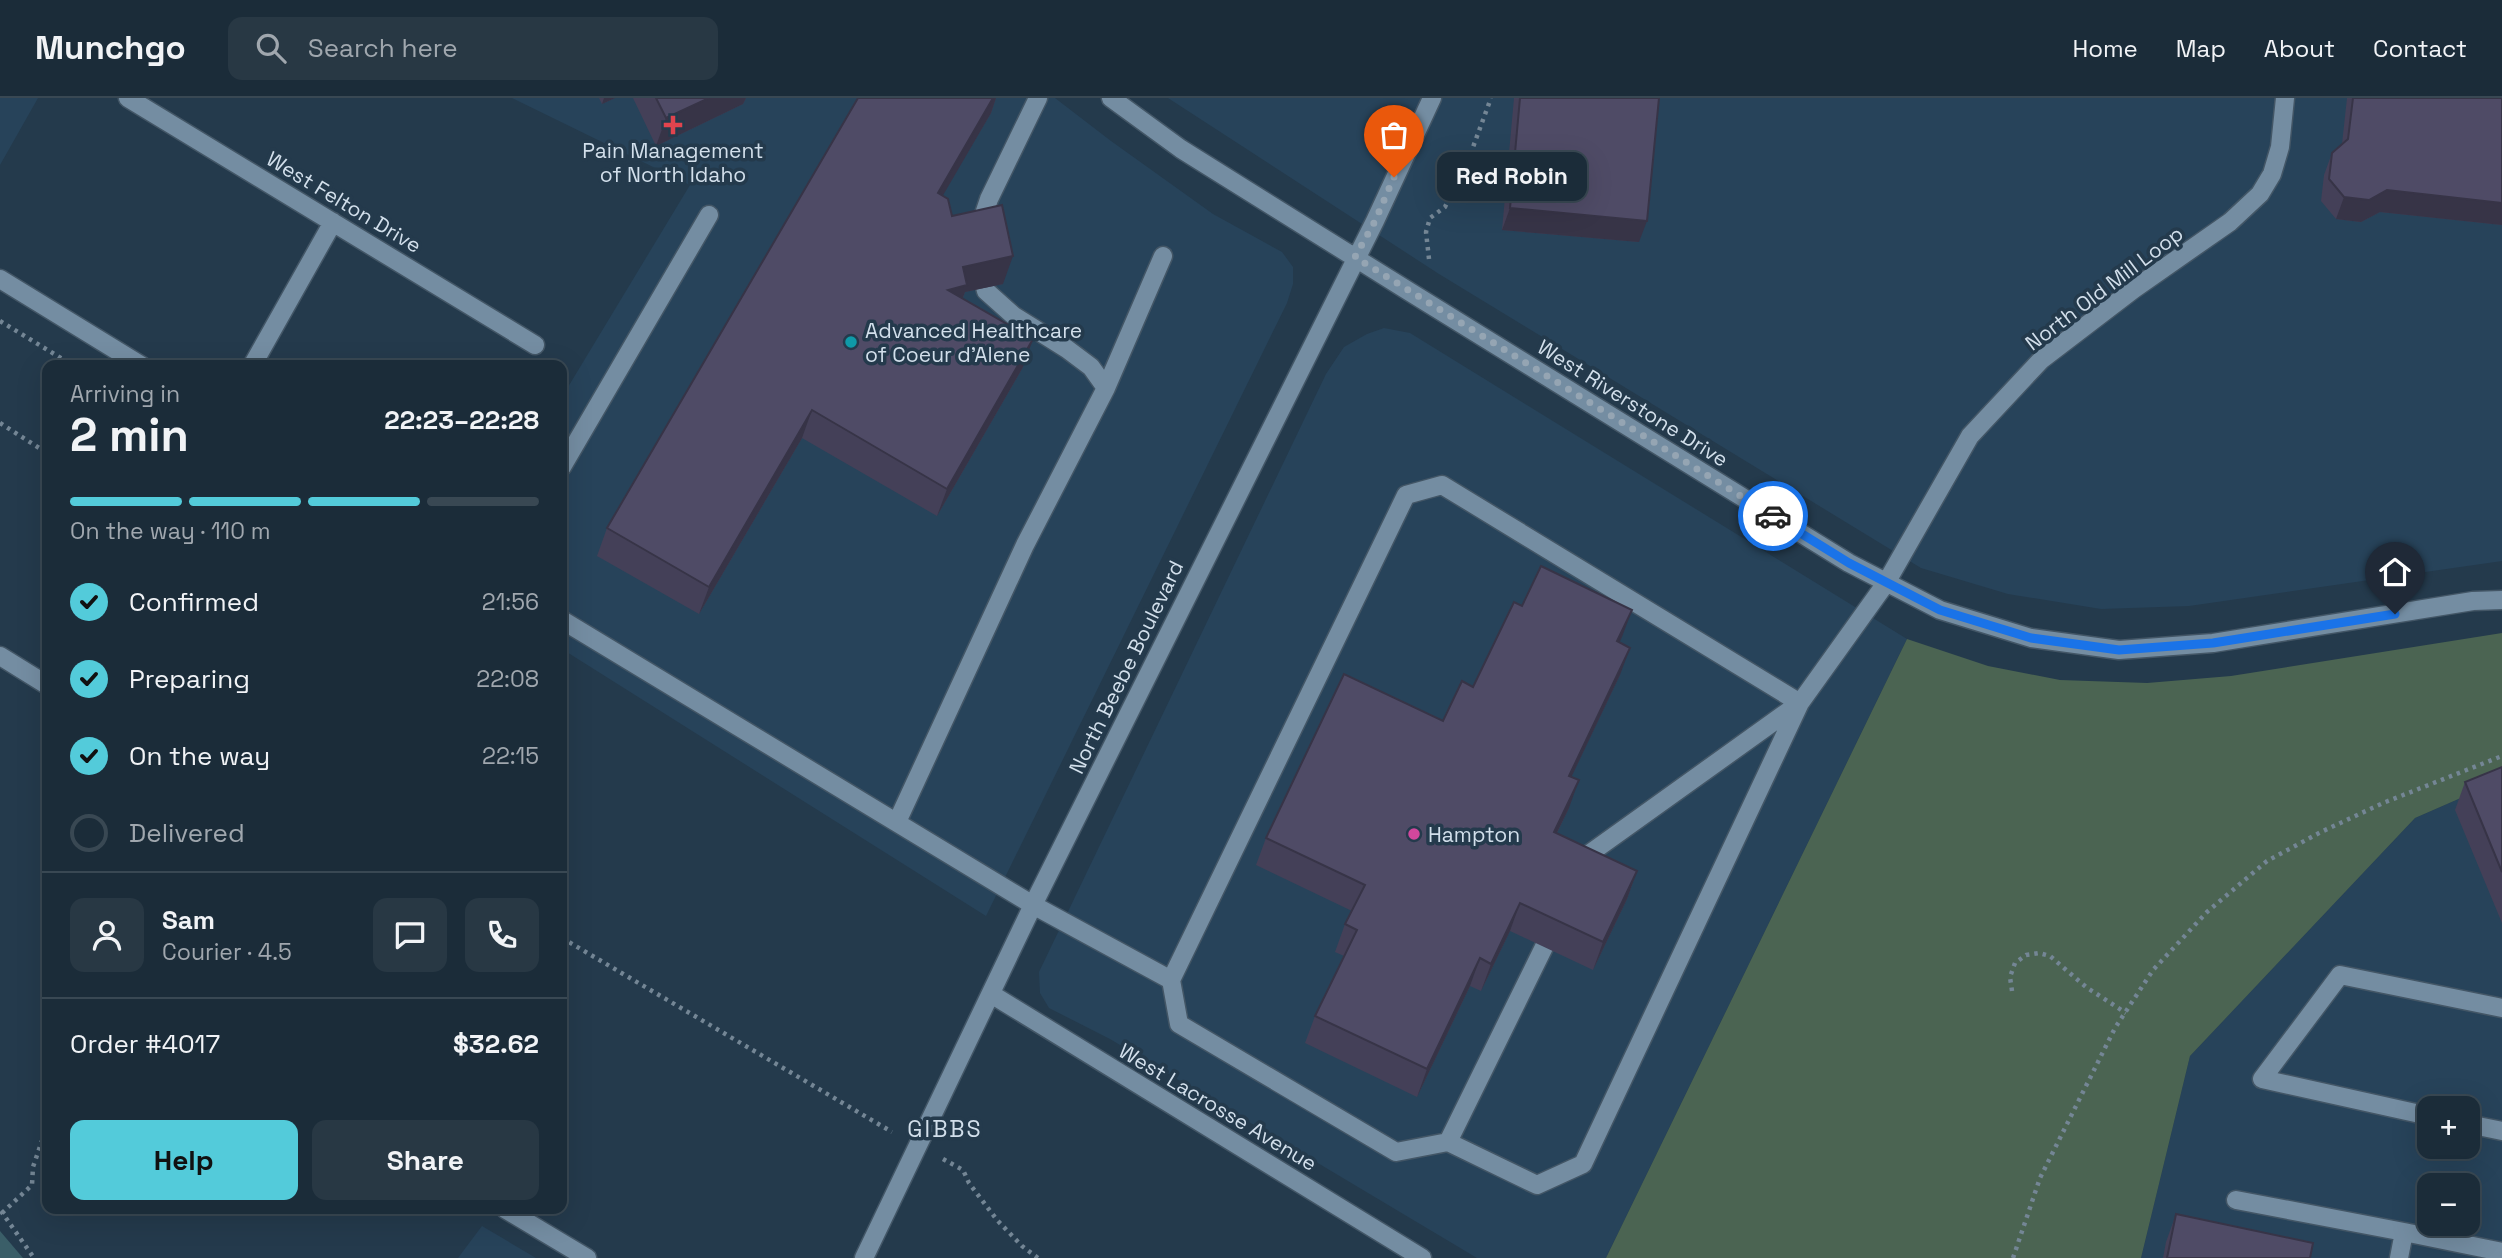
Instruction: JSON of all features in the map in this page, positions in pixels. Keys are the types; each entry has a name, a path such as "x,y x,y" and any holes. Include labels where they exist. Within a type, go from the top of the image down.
{"street":[{"name":"West Felton Drive","path":"128,98 535,345"},
{"path":"978,236 989,200 1038,98"},
{"name":"West Riverstone Drive","path":"1111,98 1181,149 1849,563 1940,610 2031,638 2119,650 2213,643 2473,601 2502,600"},
{"name":"North Beebe Boulevard","path":"864,1258 1033,905 1375,221 1432,98"},
{"name":"North Old Mill Loop","path":"1800,703 1886,583 1970,436 2041,360 2123,297 2230,222 2260,194 2272,174 2280,147 2285,98"},
{"path":"567,458 709,215"},
{"path":"255,360 333,222"},
{"path":"897,822 1025,545 1106,388 1163,256"},
{"path":"0,279 132,360"},
{"path":"985,287 986,291 1014,316 1091,367 1106,388"},
{"path":"1442,485 1800,703 1583,1164 1537,1185 1448,1142 1396,1152 1180,1024 1171,980 1406,495 1442,485"},
{"path":"567,623 1033,905 1171,980"},
{"path":"0,656 42,682"},
{"path":"1578,876 1588,854 1800,703"},
{"path":"1448,1142 1544,947"},
{"path":"2417,1113 2262,1079 2340,975 2502,1009"},
{"name":"West Lacrosse Avenue","path":"991,994 1422,1258"},
{"path":"2480,1126 2502,1131"},
{"path":"2236,1200 2502,1252"},
{"path":"513,1214 587,1258"},
{"path":"2399,1258 2404,1231"}],"path":[{"path":"1429,259 1426,232 1430,218 1445,207 1469,158 1491,98"},
{"path":"0,321 64,360"},
{"path":"0,423 42,450"},
{"path":"2013,1258 2040,1178 2115,1028 2153,970 2207,912 2267,862 2321,832 2383,803 2502,756"},
{"path":"567,941 874,1122"},
{"path":"2012,991 2010,977 2015,963 2026,955 2039,953 2050,956 2086,987 2126,1013"},
{"path":"34,1258 1,1212 32,1185 33,1167 42,1141"},
{"path":"963,1170 974,1190 997,1220 1021,1246 1038,1258"}],"shaded area":[{"path":"0,98 38,98 0,165"},
{"path":"512,98 1055,98 1213,214 1282,252 1293,267 1293,284 1287,303 986,916 567,652 567,389 690,185"},
{"path":"1168,98 2502,98 2502,561 2189,606 2101,609 2008,594 1921,568 1439,274"},
{"path":"1384,328 1410,333 1907,639 1606,1258 1477,1258 1110,1039 1049,1008 1040,993 1039,972 1326,374 1344,347"},
{"path":"2502,633 2502,780 2415,818 2190,1056 2141,1258 1606,1258 1907,639 1988,666 2060,680 2147,683 2231,676"},
{"path":"2502,780 2502,1258 2141,1258 2190,1056 2415,818"},
{"path":"482,1226 536,1258 458,1258"},
{"path":"0,1231 23,1258 0,1258"}],"building":[{"path":"656,98 709,98 666,118"},
{"name":"Advanced Healthcare of Coeur d'Alene","path":"858,98 993,98 938,193 948,199 952,216 1002,205 1013,256 963,267 967,285 948,290 1033,339 947,489 812,410 709,587 607,528"},
{"path":"1520,98 1659,98 1647,221 1510,208"},
{"path":"2353,98 2502,98 2502,203 2387,190 2369,200 2344,197 2329,179 2332,153 2348,139"},
{"name":"Hampton","path":"1541,566 1632,610 1617,641 1630,648 1569,776 1579,780 1554,832 1637,871 1603,942 1520,903 1491,964 1480,958 1427,1069 1315,1016 1357,930 1345,924 1365,885 1266,838 1344,674 1443,721 1462,681 1473,687 1514,602 1522,606"},
{"path":"2502,767 2502,872 2465,782"},
{"path":"2176,1214 2313,1243 2310,1258 2167,1258"}],"way so far":[{"path":"1394,177 1375,221 1355,257 1773,516"}],"place":[{"name":"Pain Management of North Idaho","path":"673,125"},
{"name":"Red Robin","path":"1394,177"},
{"name":"Advanced Healthcare of Coeur d'Alene","path":"851,342"},
{"name":"Hampton","path":"1414,834"}],"district":[{"name":"GIBBS","path":"945,1129"}],"route":[{"path":"1773,516 1849,563 1940,610 2031,638 2119,650 2213,643 2395,614"}]}
